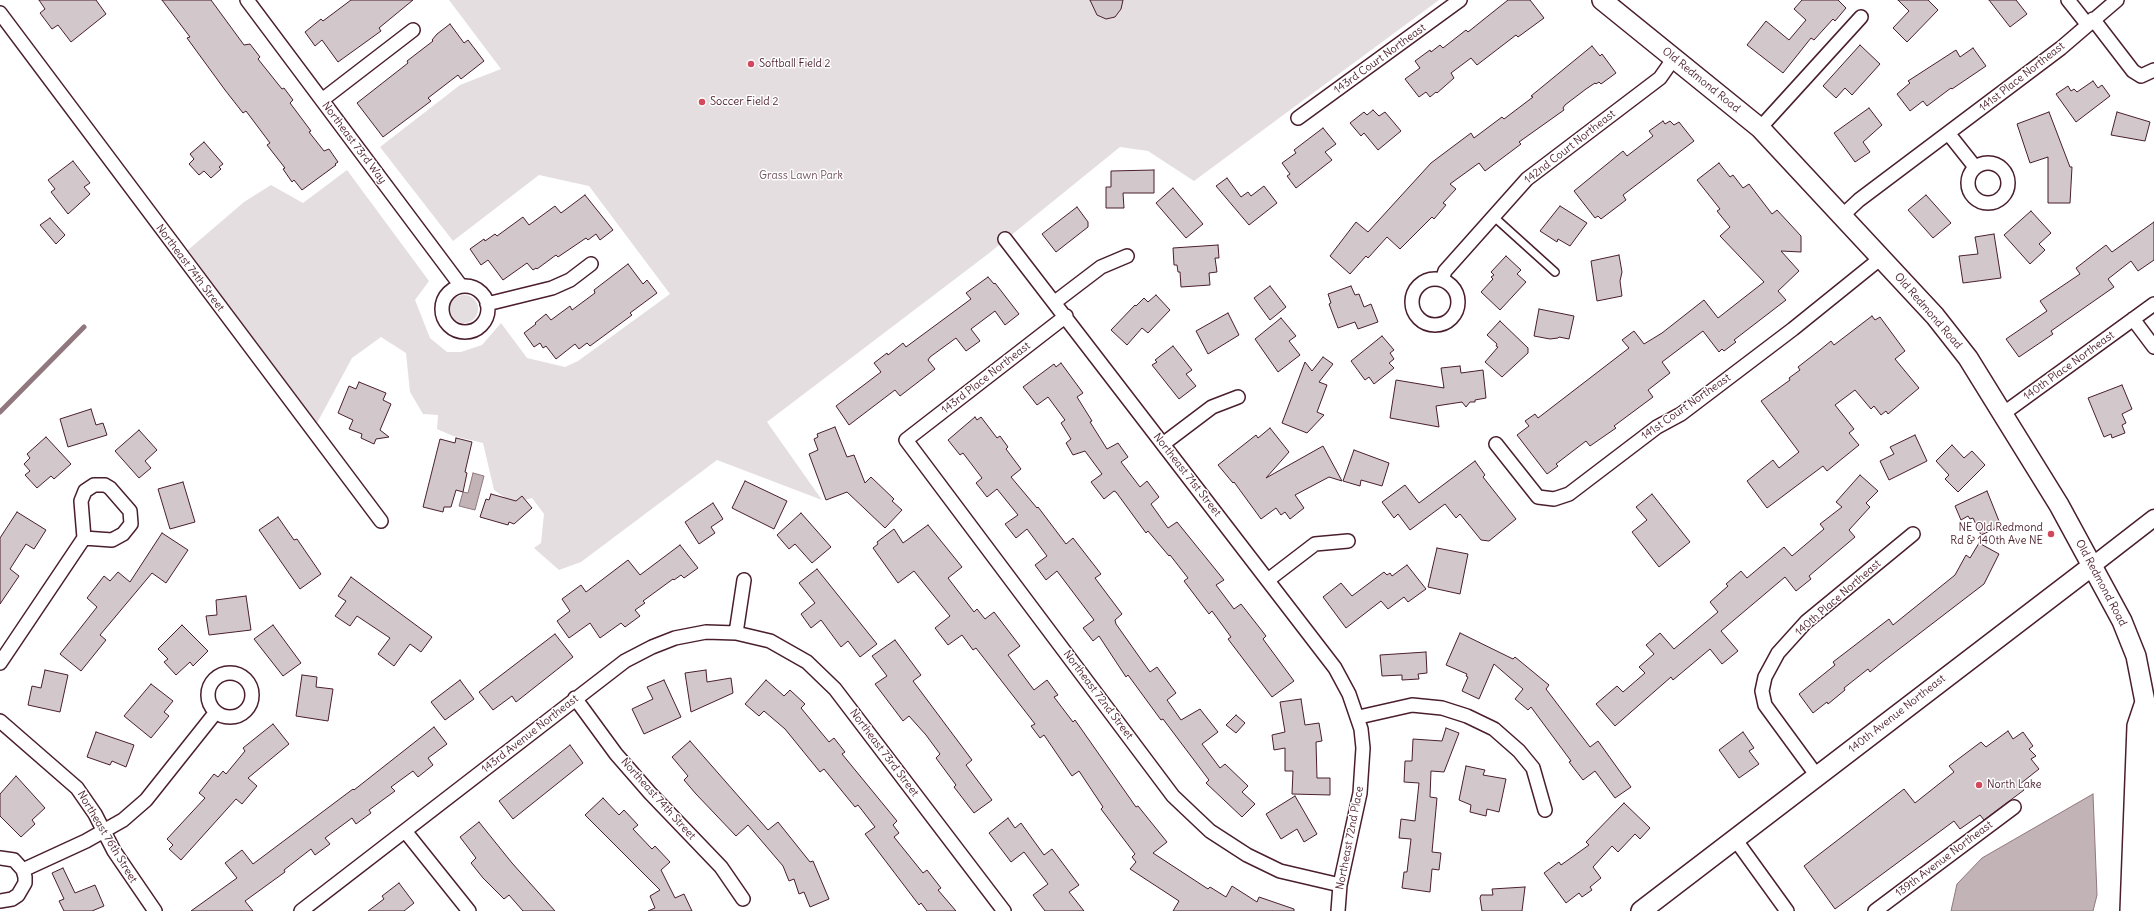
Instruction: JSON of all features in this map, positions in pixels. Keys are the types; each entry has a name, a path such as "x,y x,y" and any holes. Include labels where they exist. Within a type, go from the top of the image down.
{"main road":[{"name":"Old Redmond Road","path":"1602,0 1760,128 1843,215 1935,316 1959,346 2004,413 2059,504 2122,621 2136,656 2145,702 2154,729 2144,892 2145,911"},
{"name":"140th Avenue Northeast","path":"1641,911 2092,566"},
{"name":"Old Redmond Road","path":"2130,911 2144,892"}],"street":[{"name":"Northeast 73rd Way","path":"247,0 462,286"},
{"name":"143rd Court Northeast","path":"1298,118 1460,0"},
{"path":"2068,0 2090,22 2133,71 2141,76 2154,70"},
{"name":"141st Place Northeast","path":"1843,215 1859,200 2061,48 2117,0"},
{"name":"Northeast 74th Street","path":"0,13 381,521"},
{"path":"1760,128 1861,17"},
{"path":"322,100 413,30"},
{"name":"142nd Court Northeast","path":"1442,280 1445,271 1527,179 1660,78 1674,58"},
{"path":"1948,133 1976,167"},
{"name":"Northeast 71st Street","path":"1006,239 1335,668 1349,694 1358,716"},
{"path":"1055,302 1101,266 1127,256"},
{"name":"141st Court Northeast","path":"1496,444 1538,497 1554,499 1569,494 1657,427 1681,414 1780,339 1881,258"},
{"path":"487,304 552,288 570,280 591,264"},
{"path":"462,286 473,287 480,291 487,304 488,312 482,325 468,332 454,329 444,318 443,303 451,290 462,286"},
{"name":"140th Place Northeast","path":"2004,413 2154,304"},
{"name":"143rd Place Northeast","path":"906,440 1066,316"},
{"path":"2133,319 2154,347"},
{"path":"1164,444 1212,407 1238,397"},
{"name":"Northeast 72nd Street","path":"906,440 1173,796 1210,831 1247,855 1280,871 1340,885"},
{"path":"0,663 84,538 83,496 89,488 94,485 110,488 130,511 131,524 123,534 112,540 84,538"},
{"name":"140th Avenue Northeast","path":"2092,566 2154,518"},
{"name":"140th Place Northeast","path":"1818,776 1765,705 1762,691 1765,677 1778,653 1806,622 1913,534"},
{"path":"1268,580 1315,544 1348,541"},
{"path":"736,633 744,580"},
{"name":"143rd Avenue Northeast","path":"301,911 575,698 625,661 652,647 675,638 706,632 736,633"},
{"name":"Northeast 73rd Street","path":"736,633 770,641 807,662 835,689 1004,911"},
{"name":"Northeast 74th Street","path":"575,698 616,754 650,793 720,867 742,898"},
{"path":"1358,716 1412,705 1442,708 1467,716 1487,726 1518,751 1532,768 1545,810"},
{"path":"23,870 104,832 124,820 146,800 216,712"},
{"name":"Northeast 72nd Place","path":"1338,911 1340,885 1360,793 1363,748 1358,716"},
{"name":"Northeast 76th Street","path":"0,721 77,788 114,851 155,911"},
{"name":"139th Avenue Northeast","path":"1875,911 2014,807"},
{"path":"405,831 469,911"},
{"path":"1735,839 1787,911"},
{"path":"0,858 14,860 23,870 25,883 22,890 12,899 0,901"}],"lane":[{"path":"1493,216 1555,272"}],"green space":[{"name":"Grass Lawn Park","path":"449,0 1439,0 1194,181 1148,151 1120,147 988,254 767,422 822,500 717,460 581,562 559,570 534,548 541,543 544,514 532,498 513,503 494,490 483,443 453,436 437,429 438,415 423,414 410,392 406,353 381,337 352,358 316,425 188,250 244,202 271,185 303,203 347,170 429,281 415,300 430,338 447,352 461,352 482,345 501,323 527,358 565,367 578,361 670,294 589,186 539,175 453,241 380,147 460,85 501,69"},
{"path":"464,295 474,299 478,309 474,319 464,323 454,319 450,309 454,299"}],"shaded area":[{"path":"473,473 484,476 475,510 459,506 463,492 468,493"},
{"path":"2093,794 2097,895 2093,911 1951,911 1957,884 1982,858"}],"building":[{"path":"39,0 96,0 106,14 71,42 58,25 52,29 40,13 45,9"},
{"path":"162,0 211,0 244,45 250,44 260,57 258,59 282,89 284,88 293,100 290,103 311,131 309,132 324,151 329,149 338,162 335,164 336,165 302,190 294,180 292,182 283,169 285,168 267,145 270,143 246,111 243,113 225,90 187,38 190,37"},
{"path":"351,0 413,0 379,28 381,31 338,62 322,40 315,46 305,32 321,19 323,21"},
{"path":"1090,0 1123,0 1121,9 1115,17 1106,19 1097,15"},
{"path":"1508,0 1530,0 1544,18 1518,37 1516,35 1477,65 1471,58 1451,73 1454,78 1437,93 1436,92 1430,97 1426,92 1419,97 1405,79 1420,68 1415,61 1440,45 1443,48 1466,30 1468,32"},
{"path":"1802,0 1838,0 1846,8 1835,21 1833,19 1814,40 1811,38 1783,73 1747,45 1766,21 1789,40 1806,20 1794,9"},
{"path":"1898,0 1928,0 1938,10 1907,42 1893,28 1909,11"},
{"path":"1989,0 2016,0 2027,14 2010,27"},
{"path":"450,24 464,43 468,40 484,61 461,79 458,75 428,98 431,101 383,137 357,103 408,63 407,61 433,41 432,40 437,34"},
{"path":"1860,45 1880,64 1852,95 1845,88 1836,98 1823,86"},
{"path":"1592,46 1600,56 1602,54 1616,73 1601,84 1599,82 1596,84 1595,83 1586,89 1565,105 1563,108 1564,110 1519,142 1521,144 1485,171 1479,163 1450,184 1456,189 1443,203 1446,205 1434,219 1432,217 1400,249 1387,237 1368,258 1366,256 1350,274 1330,256 1356,222 1368,232 1431,163 1471,133 1474,138 1502,117 1504,119 1533,97 1531,96"},
{"path":"1973,48 1986,66 1952,89 1951,88 1927,106 1923,101 1910,111 1897,94 1910,83 1908,81 1956,50 1960,57"},
{"path":"2093,81 2098,88 2102,85 2110,96 2076,122 2056,94 2068,86 2071,91 2074,89 2077,92"},
{"path":"1869,108 1882,125 1863,142 1870,152 1855,162 1834,133"},
{"path":"1373,110 1379,116 1385,112 1401,131 1378,150 1364,133 1361,136 1350,123 1364,112 1367,115"},
{"path":"2049,112 2070,167 2072,167 2070,203 2048,203 2048,157 2030,163 2017,124"},
{"path":"2117,112 2150,122 2145,141 2111,135"},
{"path":"1663,121 1665,124 1670,121 1674,125 1679,122 1694,141 1623,195 1626,200 1601,219 1598,216 1595,218 1574,191 1623,151 1627,156 1653,136 1649,131"},
{"path":"1323,128 1336,144 1325,152 1332,160 1296,188 1287,176 1290,174 1282,163 1296,153 1294,150"},
{"path":"204,142 223,164 219,167 221,169 211,178 204,171 199,175 189,164 194,159 190,154"},
{"path":"73,161 90,183 84,187 90,194 68,214 51,192 55,189 48,180"},
{"path":"1719,163 1730,177 1733,175 1743,188 1749,184 1772,214 1777,210 1801,236 1801,252 1781,251 1799,271 1778,291 1786,300 1734,340 1736,342 1724,351 1722,349 1719,352 1703,331 1662,362 1670,373 1648,390 1653,397 1614,426 1616,428 1590,446 1586,441 1556,464 1558,466 1547,474 1517,435 1529,426 1525,421 1535,414 1538,418 1629,348 1622,340 1634,331 1644,344 1662,333 1704,300 1718,318 1764,282 1720,236 1730,227 1717,211 1720,209 1697,180"},
{"path":"1154,170 1154,193 1123,193 1124,208 1106,208 1106,187 1111,187 1111,171"},
{"path":"1227,178 1241,197 1248,192 1251,196 1264,186 1277,203 1249,225 1216,186"},
{"path":"1173,188 1203,224 1186,238 1156,203"},
{"path":"585,195 613,230 600,240 596,234 588,240 586,238 558,257 556,255 537,269 536,268 533,270 527,263 503,280 488,260 481,265 470,249 484,239 485,241 495,234 497,236 523,217 529,225 555,206 561,213"},
{"path":"1926,195 1951,223 1933,238 1908,210"},
{"path":"1560,206 1587,223 1570,246 1558,239 1557,242 1540,231"},
{"path":"1077,207 1088,222 1088,227 1056,252 1042,234"},
{"path":"2031,211 2051,233 2039,244 2045,250 2030,264 2004,235"},
{"path":"50,218 65,235 56,244 40,225"},
{"path":"2154,222 2154,260 2138,271 2131,261 2108,279 2114,287 2051,331 2053,334 2019,357 2006,339 2047,311 2040,301 2080,274 2076,268 2106,245 2112,252"},
{"path":"1994,234 2001,278 1963,283 1959,256 1978,254 1975,237"},
{"path":"1218,245 1219,258 1215,258 1217,272 1209,273 1210,285 1181,287 1180,272 1178,272 1177,265 1174,265 1173,248"},
{"path":"1619,255 1622,272 1620,281 1622,296 1597,301 1591,261"},
{"path":"1506,256 1521,270 1517,274 1526,282 1500,310 1481,292 1493,279 1491,277 1494,275 1491,272"},
{"path":"628,264 643,284 647,280 657,293 630,313 632,315 590,346 587,343 579,349 575,344 556,359 546,346 543,348 540,343 534,347 524,333 536,324 535,323 546,314 551,320 570,306 572,310 595,293 594,290"},
{"path":"988,277 994,284 995,283 1019,314 1005,325 995,311 971,329 980,341 966,351 956,338 930,357 928,360 935,369 900,396 895,390 849,425 836,406 881,372 874,363 887,353 888,355 903,343 906,347 971,299 966,293"},
{"path":"1270,286 1286,307 1270,320 1254,298"},
{"path":"1351,286 1355,295 1359,294 1364,307 1371,304 1378,322 1358,329 1355,322 1338,328 1329,304 1331,303 1328,294"},
{"path":"1156,295 1170,310 1148,333 1142,328 1127,345 1111,330 1135,305 1136,306 1144,298 1148,302"},
{"path":"1539,309 1574,316 1569,339 1559,337 1550,339 1534,336"},
{"path":"1228,313 1239,335 1208,354 1196,331"},
{"path":"1872,316 1875,320 1880,317 1905,351 1895,359 1919,388 1888,414 1886,411 1881,415 1874,406 1871,409 1855,390 1835,405 1854,429 1849,433 1859,445 1827,471 1823,466 1767,508 1747,481 1773,460 1779,468 1799,452 1761,401 1790,380 1789,378 1800,370 1798,367 1831,341 1834,345"},
{"path":"1281,318 1296,336 1289,341 1300,355 1278,372 1255,339"},
{"path":"1500,321 1528,348 1528,353 1502,377 1485,362 1498,347 1496,346 1497,344 1487,335"},
{"path":"1382,336 1394,350 1390,353 1394,359 1389,363 1394,368 1374,384 1369,377 1365,380 1351,361"},
{"path":"1173,346 1192,370 1186,374 1196,386 1179,399 1152,365 1157,362 1155,360"},
{"path":"1323,357 1333,364 1319,382 1327,385 1317,412 1324,415 1307,433 1282,423 1305,362 1312,371"},
{"path":"1061,363 1083,393 1077,397 1092,421 1090,422 1107,449 1118,443 1128,457 1121,462 1140,487 1147,481 1159,497 1151,504 1168,528 1177,522 1224,580 1216,585 1234,609 1241,604 1266,636 1263,639 1294,681 1272,697 1228,639 1231,637 1212,611 1209,614 1184,581 1188,578 1170,555 1169,556 1148,531 1146,533 1116,492 1114,491 1104,499 1091,482 1102,474 1085,451 1073,455 1066,443 1071,439 1061,423 1065,420 1048,397 1037,405 1023,387 1054,364 1056,367"},
{"path":"1460,366 1461,373 1483,370 1486,398 1475,400 1475,402 1470,402 1466,407 1462,402 1436,406 1439,427 1390,418 1396,380 1444,388 1441,368"},
{"path":"359,382 386,393 383,400 391,404 380,430 389,437 376,439 374,444 361,438 362,434 349,429 353,420 338,413 349,386 356,389"},
{"path":"2122,385 2132,409 2122,414 2126,423 2122,425 2125,433 2112,438 2111,434 2104,437 2088,398"},
{"path":"91,409 96,425 103,423 107,435 68,447 60,419"},
{"path":"975,417 977,420 981,417 997,438 1000,436 1008,447 1006,449 1021,469 1011,477 1037,508 1038,507 1066,544 1073,538 1101,574 1095,578 1122,614 1115,620 1116,624 1150,672 1157,667 1176,693 1167,700 1181,720 1200,709 1218,732 1202,744 1220,768 1225,764 1248,786 1242,792 1255,804 1242,817 1206,783 1209,780 1163,719 1161,720 1128,675 1126,677 1099,636 1093,641 1083,628 1094,620 1057,571 1046,580 1035,565 1047,556 1027,529 1016,538 1005,524 1018,515 997,489 987,497 976,483 982,478 963,453 960,455 948,440"},
{"path":"835,427 847,457 854,455 865,483 871,477 894,499 892,501 902,510 885,528 847,492 826,500 809,454 818,450 814,439 818,437 817,434"},
{"path":"1270,428 1289,452 1266,478 1323,446 1342,481 1329,477 1295,495 1304,508 1290,519 1285,512 1281,515 1276,508 1261,519 1234,482 1233,483 1218,465 1256,435 1258,438"},
{"path":"139,430 157,450 145,461 151,468 139,478 115,451"},
{"path":"1915,435 1927,461 1889,480 1880,461 1894,454 1890,447"},
{"path":"46,437 71,464 54,479 51,476 37,488 25,475 30,471 24,464 30,458 27,454"},
{"path":"456,438 472,442 465,472 467,473 463,492 456,490 451,507 444,507 443,512 423,507 440,439 455,443"},
{"path":"1952,445 1964,458 1972,451 1985,465 1958,492 1945,479 1949,475 1936,461"},
{"path":"1354,450 1389,463 1382,486 1361,480 1360,486 1343,481"},
{"path":"1475,461 1485,475 1483,477 1516,519 1489,541 1481,540 1460,514 1456,518 1445,504 1410,530 1398,514 1394,518 1382,502 1405,485 1419,503"},
{"path":"1860,475 1878,491 1866,503 1870,507 1849,530 1855,537 1809,576 1811,579 1796,591 1785,577 1721,631 1738,651 1722,664 1710,649 1673,680 1671,677 1615,726 1596,704 1617,686 1623,692 1645,673 1639,667 1654,654 1646,645 1660,633 1674,649 1718,612 1710,602 1728,586 1726,584 1741,571 1747,578 1784,547 1792,556 1824,529 1820,524 1842,507 1836,502"},
{"path":"745,481 787,501 774,529 732,508"},
{"path":"183,482 195,522 170,529 158,489"},
{"path":"1987,491 2001,526 1981,535 1973,518 1970,519 1968,516 1961,520 1955,506"},
{"path":"491,494 516,501 522,496 532,508 514,524 509,522 508,525 480,517 486,499 489,500"},
{"path":"1652,494 1690,542 1659,567 1632,532 1647,520 1636,507"},
{"path":"713,503 723,519 711,527 715,533 699,544 685,522"},
{"path":"17,512 46,530 34,549 26,544 10,569 19,576 0,604 0,538"},
{"path":"801,513 831,547 812,563 795,544 789,549 777,535"},
{"path":"278,517 294,540 297,539 321,574 300,589 259,530"},
{"path":"928,525 962,567 948,578 974,612 977,609 985,619 994,612 1020,646 1008,655 1034,690 1047,680 1058,695 1054,697 1073,722 1075,720 1136,807 1138,806 1167,842 1153,853 1208,889 1210,887 1226,897 1232,886 1257,902 1259,897 1294,909 1294,911 1173,911 1179,901 1130,869 1136,862 1132,857 1135,854 1101,809 1103,807 1079,771 1072,776 1044,735 1040,738 1031,726 1035,724 976,648 973,650 962,635 948,645 935,628 950,616 914,571 898,583 873,548 878,544 877,542 894,529 903,543"},
{"path":"162,533 188,550 166,583 152,573 100,635 106,640 81,671 60,654 97,607 87,598 104,576 110,581 118,572 130,582"},
{"path":"1979,543 1999,554 1984,584 1870,672 1868,669 1844,688 1845,690 1828,704 1827,702 1813,713 1799,694 1835,665 1833,662 1889,619 1893,625 1955,575 1966,555 1970,558"},
{"path":"680,545 698,568 684,578 681,575 674,580 673,579 643,601 645,603 635,610 640,616 625,627 621,623 600,638 590,623 569,638 557,621 570,611 562,599 581,585 586,592 628,560 640,575"},
{"path":"1437,548 1468,554 1460,594 1428,587"},
{"path":"1407,565 1426,589 1408,602 1404,597 1388,609 1381,601 1346,628 1323,597 1341,583 1352,596 1384,572 1387,575 1390,573 1392,576"},
{"path":"817,569 877,644 860,657 848,641 841,647 821,620 811,628 801,614 815,603 799,583"},
{"path":"351,577 432,637 421,652 410,644 394,666 378,654 390,638 357,616 350,626 335,616 346,601 338,596"},
{"path":"246,596 251,630 209,635 206,616 217,615 216,600"},
{"path":"182,625 208,651 193,666 190,662 176,675 164,662 168,659 158,649"},
{"path":"273,625 301,663 283,676 254,639"},
{"path":"1460,633 1513,659 1515,657 1549,685 1546,689 1590,747 1598,741 1631,787 1615,798 1595,771 1583,780 1569,762 1571,761 1531,707 1528,710 1515,699 1523,689 1494,664 1479,699 1462,691 1468,677 1466,676 1467,674 1446,665"},
{"path":"555,634 573,657 516,702 512,696 493,710 479,692"},
{"path":"895,640 921,675 913,681 972,760 966,765 992,800 974,813 954,787 956,785 936,758 940,754 926,735 909,716 903,721 875,684 887,676 872,656"},
{"path":"1426,652 1427,673 1418,674 1419,679 1402,680 1402,675 1382,676 1380,655"},
{"path":"45,670 68,675 60,712 28,705 32,686 41,688"},
{"path":"706,670 707,682 731,678 733,693 691,712 685,673"},
{"path":"302,675 317,677 316,687 333,689 328,721 296,716"},
{"path":"460,680 474,699 445,720 431,702"},
{"path":"664,680 681,717 644,734 632,709 653,699 647,687"},
{"path":"766,680 784,696 790,690 805,704 801,708 829,742 834,738 845,752 842,754 897,821 893,825 899,833 894,837 923,873 927,870 941,888 938,890 956,911 927,911 921,903 919,905 865,834 875,827 858,805 855,807 824,769 820,772 785,729 764,711 759,716 745,704"},
{"path":"151,684 173,701 164,712 169,716 151,738 124,716"},
{"path":"1301,699 1305,725 1319,723 1322,741 1316,742 1317,778 1330,778 1330,795 1292,794 1293,771 1285,771 1285,748 1274,750 1272,735 1285,732 1280,702"},
{"path":"1236,715 1245,723 1236,733 1226,725"},
{"path":"273,724 289,744 248,778 257,786 242,804 236,799 181,860 169,849 173,845 167,839 205,798 199,793 214,774 218,777 223,771 226,774 245,751 243,748"},
{"path":"434,727 447,744 428,758 433,765 418,777 413,771 391,787 395,791 369,810 371,813 356,824 352,818 325,838 330,844 315,855 311,849 284,870 285,872 245,901 253,911 191,911 237,878 225,863 242,850 253,864 353,789 354,790"},
{"path":"1446,728 1459,733 1444,772 1431,771 1430,797 1437,798 1432,852 1441,853 1439,870 1432,869 1430,892 1402,888 1404,872 1407,872 1411,839 1399,838 1401,819 1415,821 1419,783 1404,782 1405,761 1412,761 1413,739 1442,741"},
{"path":"2008,731 2013,739 2023,732 2033,746 2029,749 2036,756 2031,759 2039,769 2020,784 2024,790 1984,820 1980,815 1960,829 1954,821 1835,909 1804,866 1904,789 1915,803 1954,772 1949,766 1981,742 1986,747"},
{"path":"96,732 134,745 126,767 112,761 110,765 87,757"},
{"path":"1743,732 1754,748 1749,751 1759,764 1739,778 1719,750"},
{"path":"690,741 768,830 778,822 810,862 813,861 829,899 810,907 804,892 799,894 794,879 789,881 783,866 748,825 736,836 696,794 684,780 688,776 672,757"},
{"path":"570,745 583,763 513,819 499,801"},
{"path":"1466,766 1485,770 1483,775 1506,779 1499,812 1487,809 1486,816 1470,812 1471,805 1459,800"},
{"path":"16,776 45,808 32,820 35,824 21,837 0,816 0,794"},
{"path":"1295,796 1317,834 1304,842 1297,829 1281,839 1266,814"},
{"path":"603,798 619,815 624,810 638,825 633,829 652,849 655,846 670,862 661,870 675,898 684,894 692,911 648,911 655,908 650,896 660,890 585,815"},
{"path":"1624,803 1650,828 1640,839 1635,834 1618,852 1612,846 1593,867 1601,878 1590,887 1592,890 1582,897 1579,893 1566,903 1544,873 1559,862 1561,865 1589,845 1586,842"},
{"path":"1008,818 1015,828 1021,823 1044,855 1052,849 1079,885 1069,892 1084,911 1045,911 1033,895 1048,884 1024,852 1011,862 989,833"},
{"path":"479,822 512,863 555,911 523,911 509,895 504,899 483,878 471,863 476,858 460,837"},
{"path":"63,868 75,893 95,885 104,906 92,911 64,911 59,901 64,899 52,873"},
{"path":"399,883 414,903 404,911 368,911 384,899 382,896"},
{"path":"1525,887 1522,911 1482,911 1481,895 1493,895 1492,889"}],"waterway":[{"path":"0,412 84,327"}],"place":[{"name":"Softball Field 2","path":"751,64"},
{"name":"Soccer Field 2","path":"702,102"},
{"name":"NE Old Redmond Rd & 140th Ave NE","path":"2051,534"},
{"name":"North Lake","path":"1979,785"}]}
